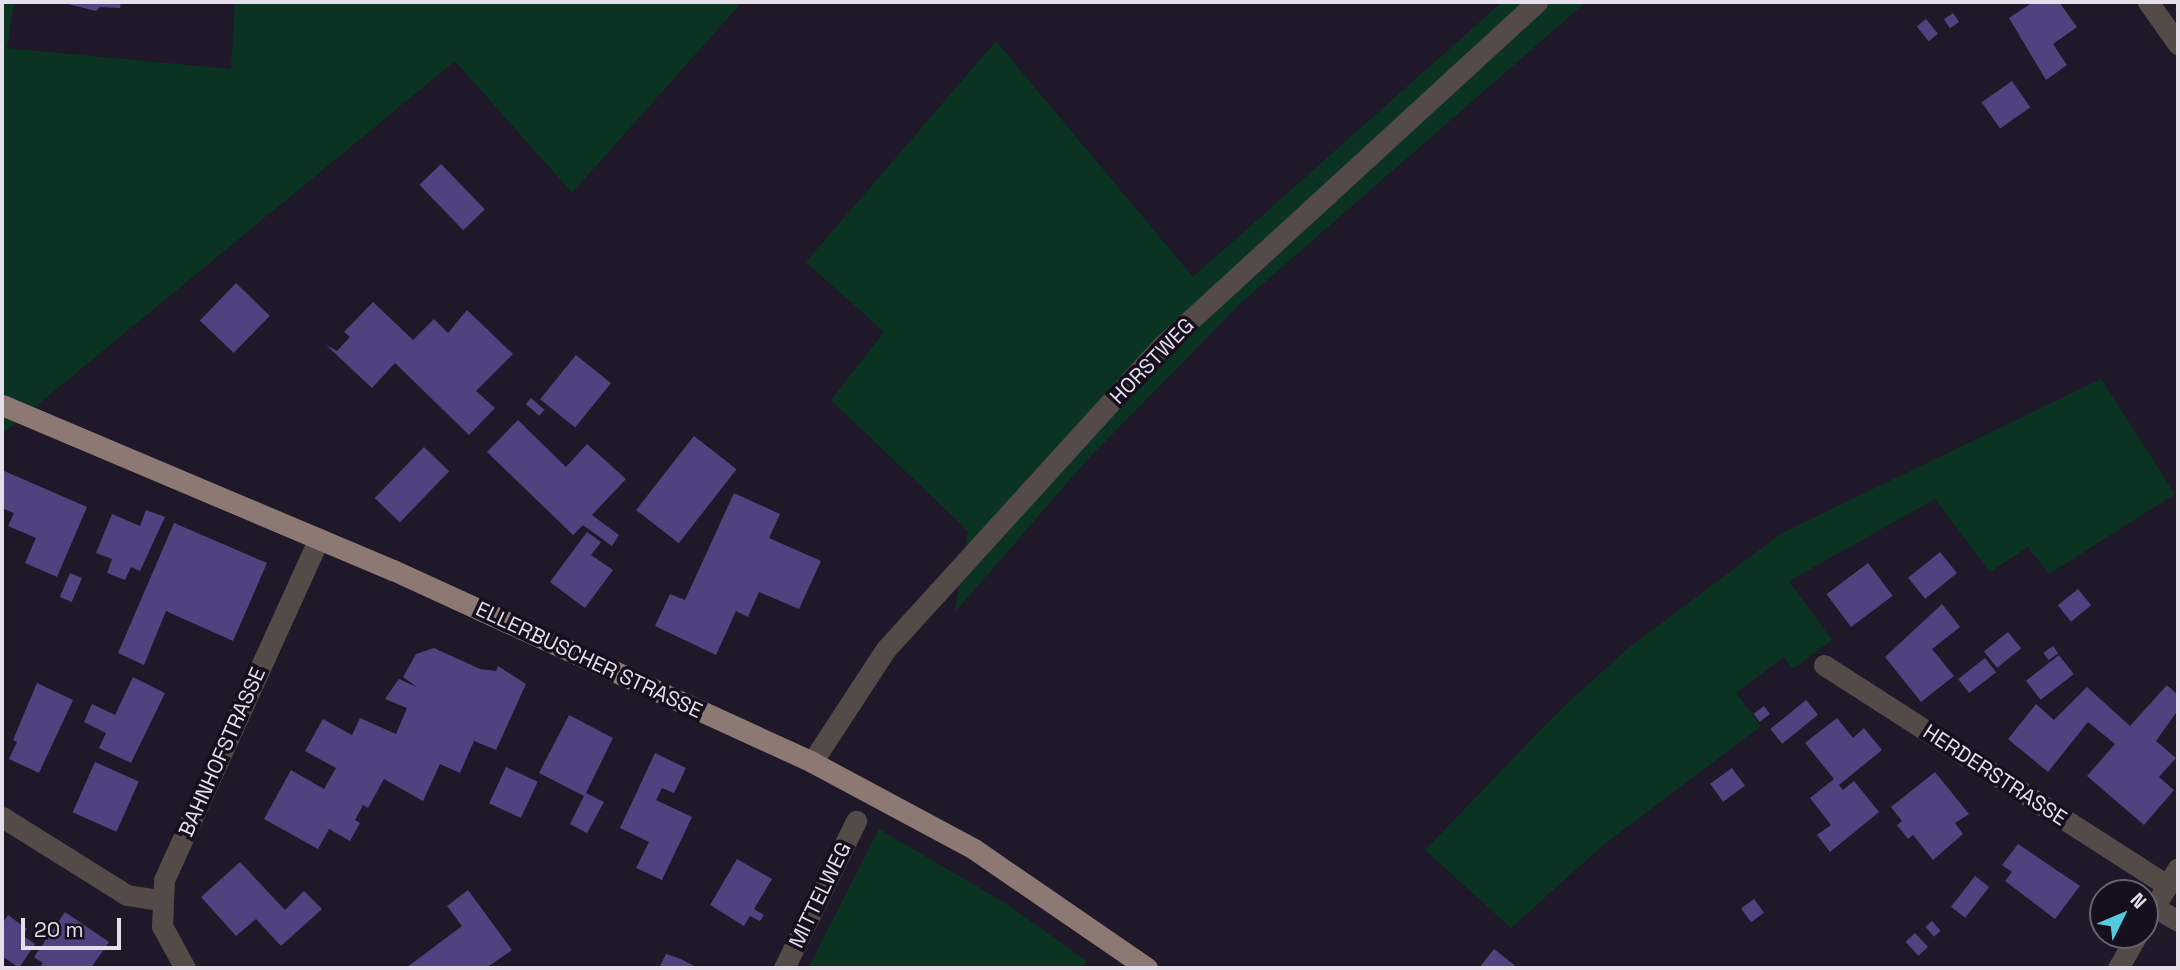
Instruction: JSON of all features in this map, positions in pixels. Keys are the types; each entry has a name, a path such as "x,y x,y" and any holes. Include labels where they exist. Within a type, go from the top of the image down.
{"main road":[{"name":"ELLERBUSCHER STRASSE","path":"2,405 319,538 813,762 974,849 1147,968"}],"street":[{"name":"HORSTWEG","path":"813,762 886,649 1162,346 1537,2"},
{"path":"2148,2 2178,44"},
{"name":"BAHNHOFSTRASSE","path":"160,900 164,880 319,538"},
{"name":"HERDERSTRASSE","path":"1824,666 2173,876"},
{"path":"2,817 127,895 160,900 168,959 185,968"},
{"name":"MITTELWEG","path":"784,968 856,821"},
{"path":"2159,899 2173,876"},
{"path":"2159,917 2178,921"},
{"path":"2118,968 2129,949"}],"green space":[{"path":"2,2 14,2 7,48 231,69 235,2 742,2 572,193 455,61 2,434"},
{"path":"1502,2 1586,2 1242,302 1087,460 955,612 968,531 831,400 884,332 806,262 996,41 1193,277"},
{"path":"2101,379 2175,494 2049,574 2028,547 1990,572 1935,499 1789,581 1832,640 1793,669 1784,657 1736,693 1761,726 1602,846 1511,928 1425,850 1560,710 1627,649 1782,533"},
{"path":"879,829 1005,903 1087,961 1082,968 808,968"}],"building":[{"path":"60,2 121,2 120,8 100,7 96,11"},
{"path":"2033,2 2059,2 2077,27 2053,44 2067,65 2046,80 2009,18"},
{"path":"1953,13 1959,22 1950,28 1944,19"},
{"path":"1926,19 1938,34 1929,41 1917,27"},
{"path":"2012,81 2030,107 2000,128 1982,102"},
{"path":"441,164 485,209 463,230 419,185"},
{"path":"236,283 270,316 234,353 200,320"},
{"path":"373,302 413,340 434,319 448,333 467,310 513,354 476,391 495,408 469,435 395,363 372,388 326,345 337,351 350,337 344,332"},
{"path":"576,355 611,383 575,428 540,399"},
{"path":"531,398 545,410 539,416 526,404"},
{"path":"518,420 566,467 587,444 626,479 592,515 619,535 612,546 583,525 573,535 487,452"},
{"path":"694,436 737,469 679,543 636,510"},
{"path":"424,447 449,471 400,522 375,498"},
{"path":"2,470 87,507 57,577 25,563 36,538 8,526 14,513 2,508"},
{"path":"734,493 780,514 769,538 821,561 799,609 759,592 748,617 736,611 716,655 655,626 670,594 685,600"},
{"path":"146,510 165,517 140,571 131,567 125,580 107,573 112,559 96,553 112,514 140,526"},
{"path":"174,523 267,563 233,641 166,611 144,665 118,653"},
{"path":"587,532 601,542 591,555 613,570 585,608 550,582"},
{"path":"1940,552 1957,573 1925,599 1908,578"},
{"path":"1868,563 1893,596 1851,627 1826,594"},
{"path":"70,573 82,578 72,602 60,597"},
{"path":"2078,589 2091,605 2071,622 2058,605"},
{"path":"1942,604 1960,627 1932,649 1954,676 1921,702 1885,657"},
{"path":"2008,632 2021,648 1997,668 1984,652"},
{"path":"2053,646 2058,653 2049,660 2043,653"},
{"path":"434,648 480,669 496,671 498,666 526,684 496,750 474,741 460,773 440,764 423,801 384,779 368,808 363,805 355,820 360,823 350,841 329,829 318,849 264,819 291,770 324,789 336,768 305,751 323,719 352,735 360,718 396,734 407,708 385,699 399,679 417,687 403,677 416,654"},
{"path":"2059,655 2074,674 2041,700 2026,681"},
{"path":"1985,658 1996,672 1969,693 1958,679"},
{"path":"133,677 165,693 131,763 99,748 106,733 84,722 92,704 115,715"},
{"path":"37,683 73,700 39,773 9,759 17,742 13,740"},
{"path":"2167,685 2178,695 2178,710 2156,741 2176,758 2159,777 2174,790 2144,825 2087,776 2115,744 2088,722 2048,772 2008,739 2036,704 2054,720 2087,687 2130,726"},
{"path":"1806,700 1818,715 1782,744 1770,729"},
{"path":"1764,706 1770,714 1760,722 1754,714"},
{"path":"569,715 613,738 586,793 604,802 587,833 570,824 584,796 539,773"},
{"path":"1837,718 1853,738 1864,728 1882,750 1839,785 1843,790 1854,781 1879,812 1830,852 1817,835 1831,825 1810,798 1834,779 1805,743"},
{"path":"655,753 686,768 674,793 662,788 656,800 692,817 662,880 636,868 649,842 620,828"},
{"path":"95,762 139,782 116,832 73,812"},
{"path":"506,767 538,782 521,818 489,803"},
{"path":"1732,768 1745,786 1723,802 1710,784"},
{"path":"1935,772 1969,814 1955,823 1963,834 1933,860 1913,835 1908,839 1897,825 1902,821 1891,807"},
{"path":"2018,844 2080,886 2055,919 2005,881 2012,872 2002,865"},
{"path":"737,859 772,879 754,909 764,915 760,921 750,916 744,926 710,905"},
{"path":"240,862 285,910 304,891 322,909 281,946 256,919 236,936 201,897"},
{"path":"1975,876 1989,887 1965,918 1951,907"},
{"path":"468,890 512,950 486,968 406,968 462,926 447,906"},
{"path":"1754,899 1764,913 1751,922 1741,908"},
{"path":"65,912 109,942 91,968 39,968 43,963 34,957"},
{"path":"8,915 27,929 22,935 35,944 19,968 2,956 2,924"},
{"path":"1932,921 1941,931 1934,937 1925,927"},
{"path":"1915,933 1928,947 1918,956 1905,942"},
{"path":"1494,949 1518,968 1479,968"},
{"path":"666,954 681,959 698,968 659,968"}]}
